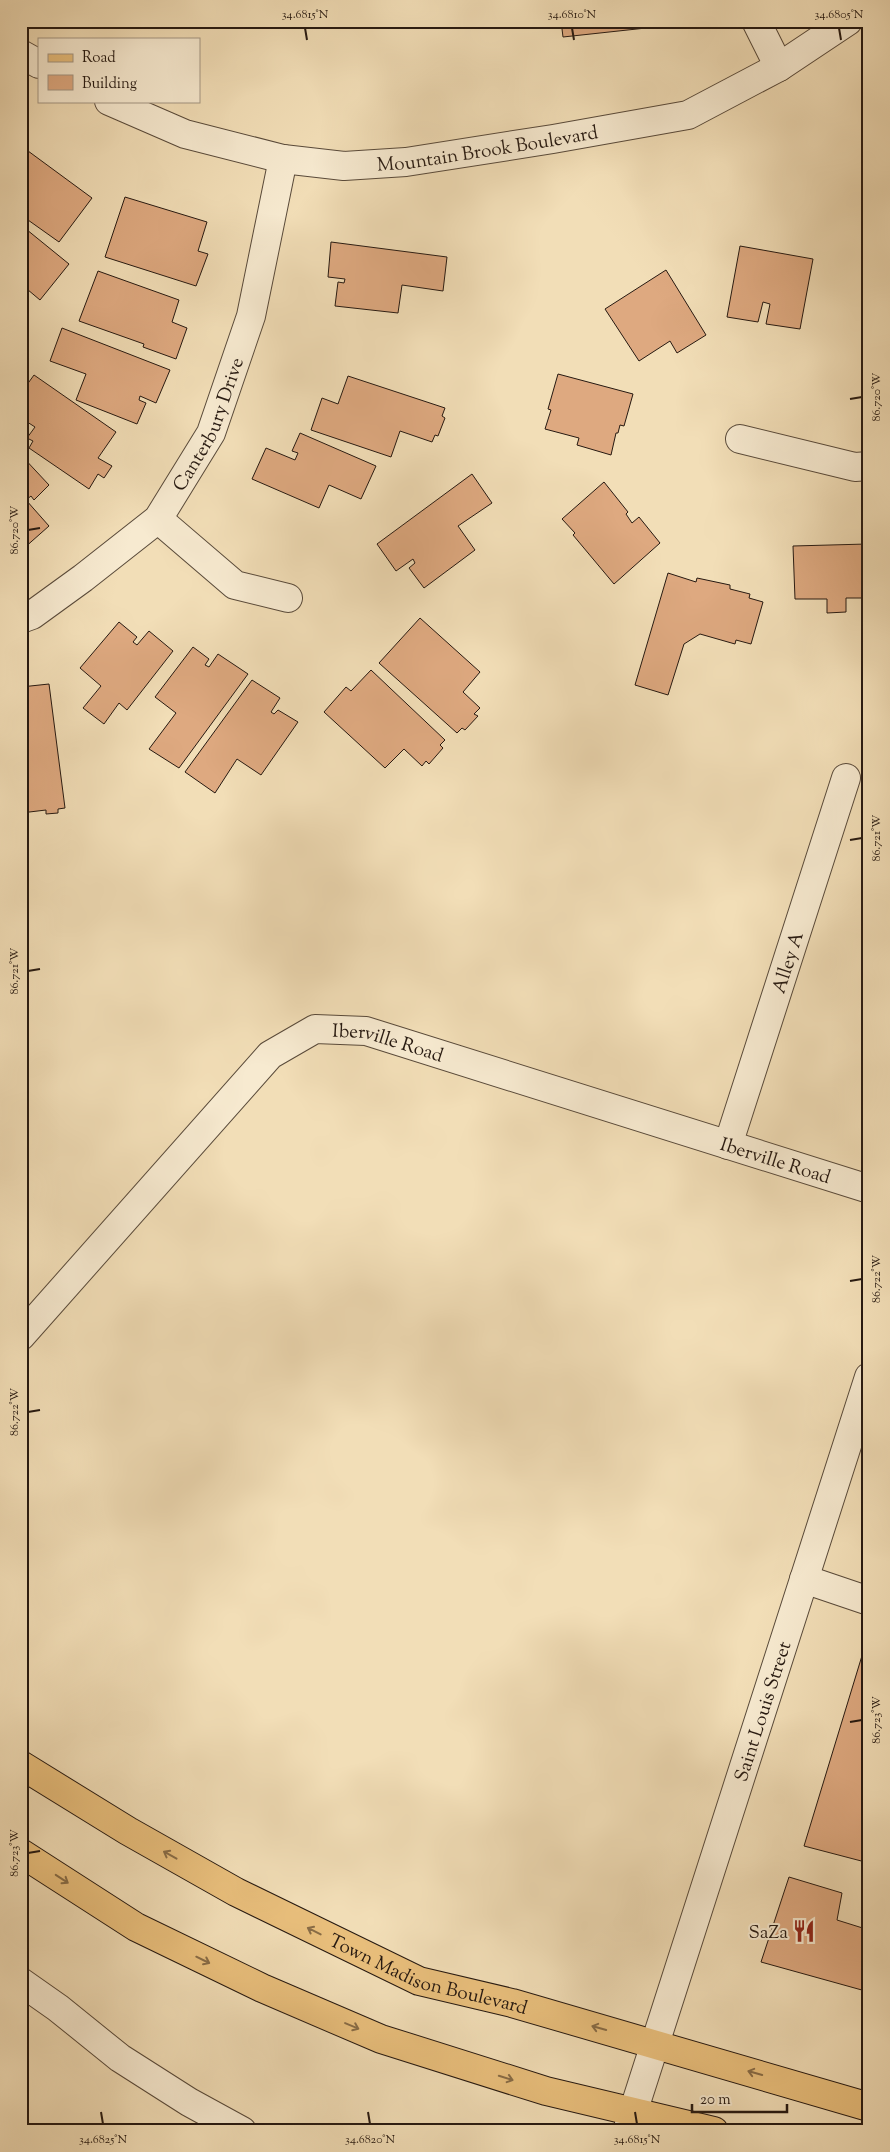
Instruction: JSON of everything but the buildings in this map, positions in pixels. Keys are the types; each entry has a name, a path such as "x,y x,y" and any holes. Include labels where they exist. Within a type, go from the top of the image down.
{"main road":[{"name":"Town Madison Boulevard","path":"21,1765 128,1831 236,1892 419,1981 512,2003 869,2107"},
{"path":"21,1853 136,1927 262,1988 372,2035 546,2090 630,2120 714,2131"}],"street":[{"path":"756,21 779,67"},
{"name":"Mountain Brook Boulevard","path":"111,102 184,134 282,159 344,166 406,162 688,115 779,67 848,21"},
{"path":"21,54 38,63"},
{"name":"Canterbury Drive","path":"21,620 83,578 158,519 211,433 251,316 282,159"},
{"path":"740,439 855,467 869,466"},
{"path":"158,519 235,585 288,598"},
{"name":"Alley A","path":"728,1146 846,778"},
{"name":"Iberville Road","path":"21,1336 270,1055 315,1029 366,1031 869,1189"},
{"name":"Saint Louis Street","path":"630,2120 869,1378"},
{"path":"804,1579 869,1601"},
{"path":"21,1982 58,2008 120,2058 189,2102 242,2131"}],"place":[{"name":"SaZa","path":"804,1931"}]}
